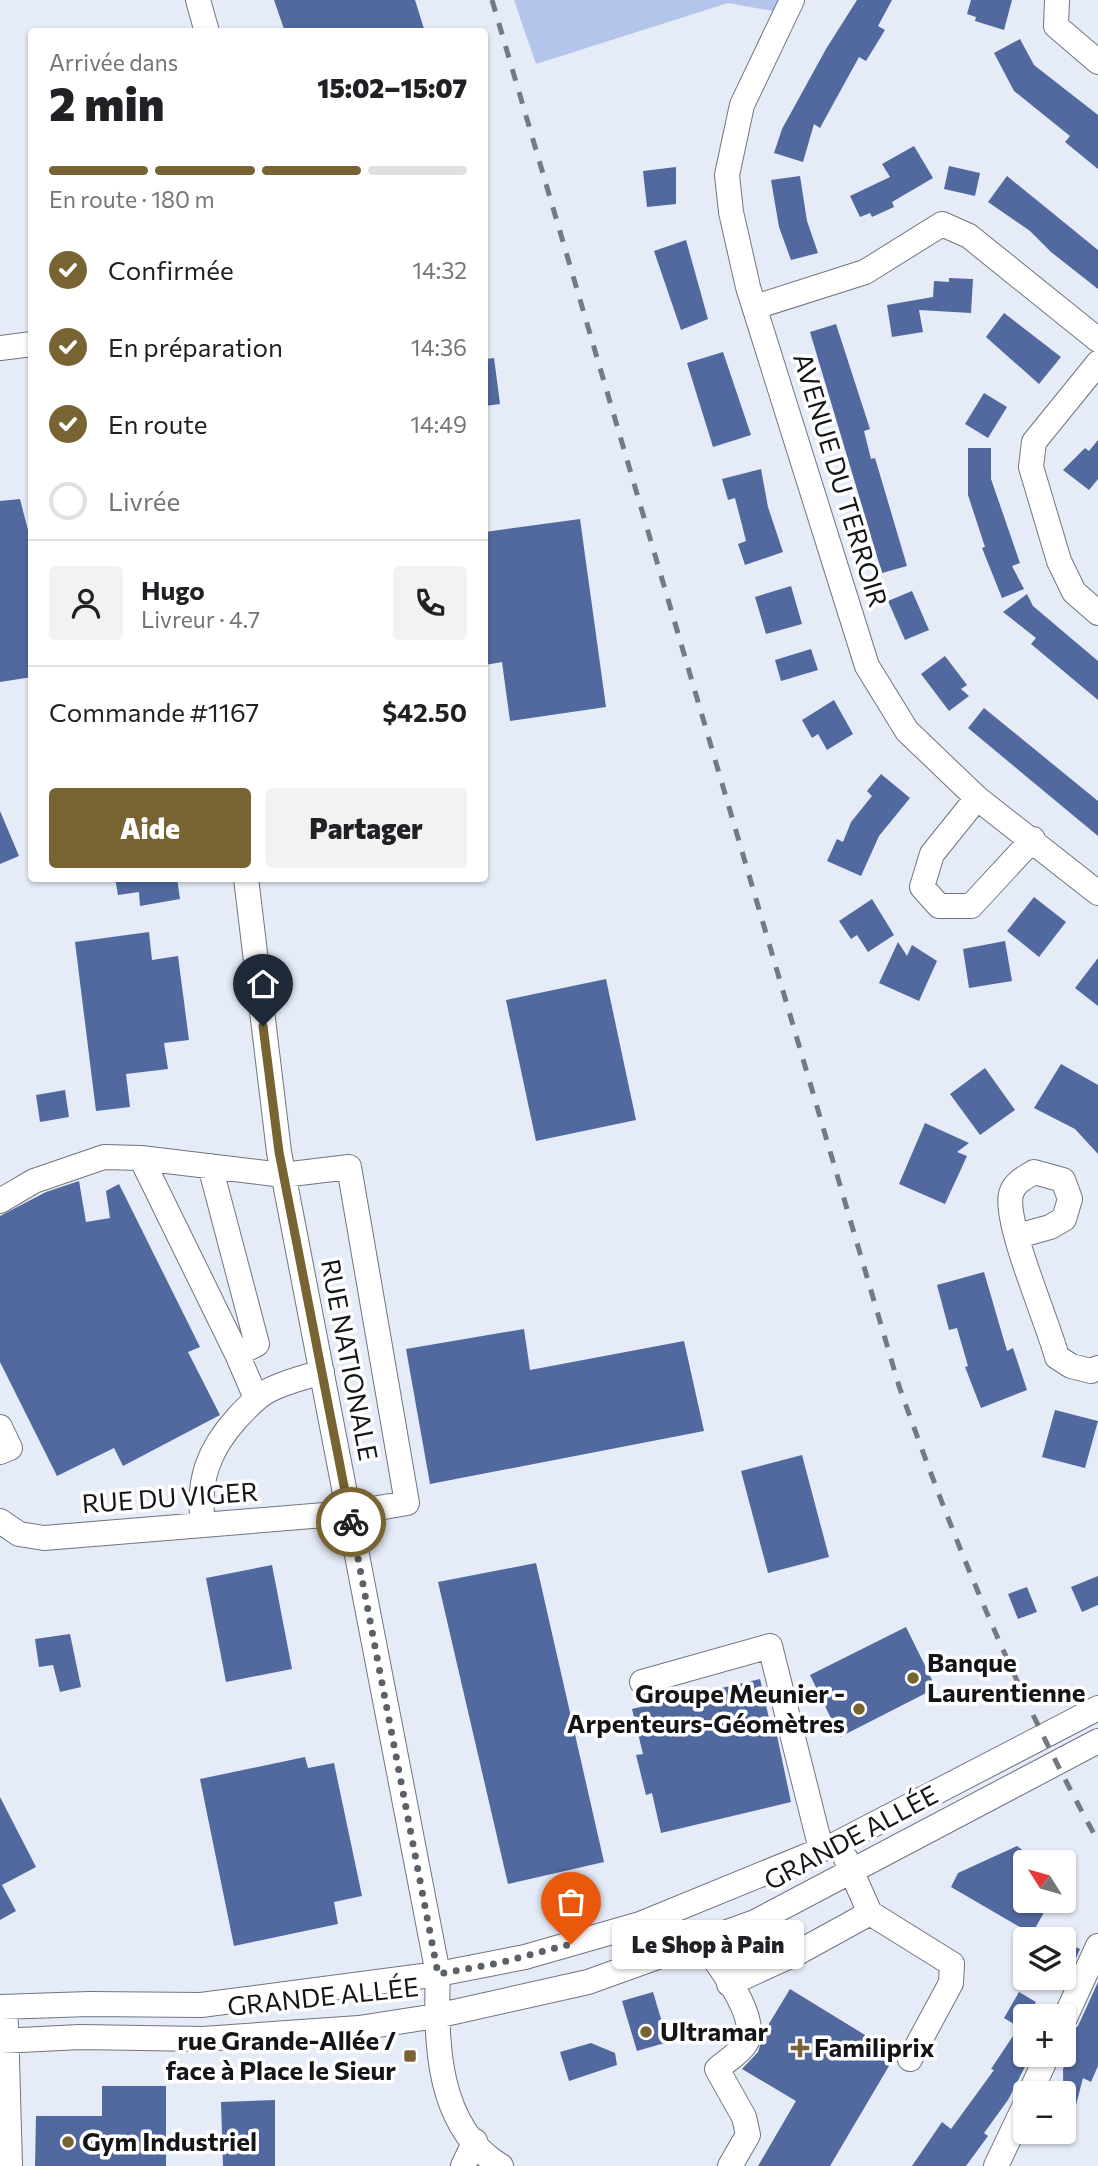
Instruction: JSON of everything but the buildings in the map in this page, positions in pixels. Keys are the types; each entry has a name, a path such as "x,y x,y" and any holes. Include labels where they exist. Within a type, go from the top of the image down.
{"street":[{"path":"198,0 206,28"},
{"name":"AVENUE DU TERROIR","path":"792,0 742,105 727,175 732,216 755,307 867,666 907,731 977,798 1033,839 1098,893"},
{"path":"1056,0 1056,26 1098,62"},
{"path":"755,307 866,272 942,224 969,236 1098,341"},
{"path":"0,348 28,344"},
{"path":"1098,363 1034,442 1031,467 1059,561 1074,593 1098,613"},
{"path":"977,798 932,854 922,887 939,906 971,906 1033,839"},
{"name":"RUE NATIONALE","path":"246,882 273,1116 283,1175 438,1974 436,2016 439,2069 458,2117 485,2157 502,2166"},
{"path":"0,1201 34,1181 71,1166 104,1157 141,1158 283,1175"},
{"path":"141,1158 256,1398"},
{"path":"210,1166 257,1344 237,1354"},
{"name":"RUE DU VIGER","path":"0,1521 19,1534 44,1538 349,1513 407,1503 352,1199 349,1167 283,1175"},
{"path":"1018,1236 1057,1357 1071,1366 1091,1371 1098,1368"},
{"path":"204,1525 200,1493 206,1462 218,1443 256,1398 286,1383 322,1372"},
{"path":"0,1427 10,1448 0,1452"},
{"path":"642,1682 770,1646 829,1846 853,1872 870,1913 952,1964 951,1983 910,2059"},
{"name":"GRANDE ALLÉE","path":"2,2006 201,2005 438,1974 525,1957 640,1924 829,1846 1098,1708"},
{"name":"GRANDE ALLÉE","path":"4,2040 203,2039 359,2028 436,2016 588,1982 755,1922 1098,1741"},
{"path":"675,1910 695,1943 741,2002 750,2026 746,2044 717,2069 744,2117 748,2135 730,2166"},
{"path":"729,1984 800,1952 870,1913"},
{"path":"1071,2004 1098,1946"},
{"path":"201,2005 203,2039"},
{"path":"2,2006 10,2166"},
{"path":"996,2166 1013,2130"},
{"path":"463,2166 475,2141"}],"shaded area":[{"path":"514,0 792,0 784,13 728,3 536,64"}],"railway":[{"path":"492,0 899,1386 942,1503 989,1618 1041,1731 1098,1841"}],"way so far":[{"path":"351,1522 438,1974 499,1963 571,1944"}],"place":[{"name":"Banque Laurentienne","path":"913,1678"},
{"name":"Groupe Meunier - Arpenteurs-Géomètres","path":"859,1709"},
{"name":"Le Shop à Pain","path":"571,1944"},
{"name":"Ultramar","path":"646,2032"},
{"name":"Familiprix","path":"800,2048"},
{"name":"rue Grande-Allée / face à Place le Sieur","path":"410,2056"},
{"name":"Gym Industriel","path":"68,2142"}],"route":[{"path":"263,1026 279,1152 351,1522"}]}
